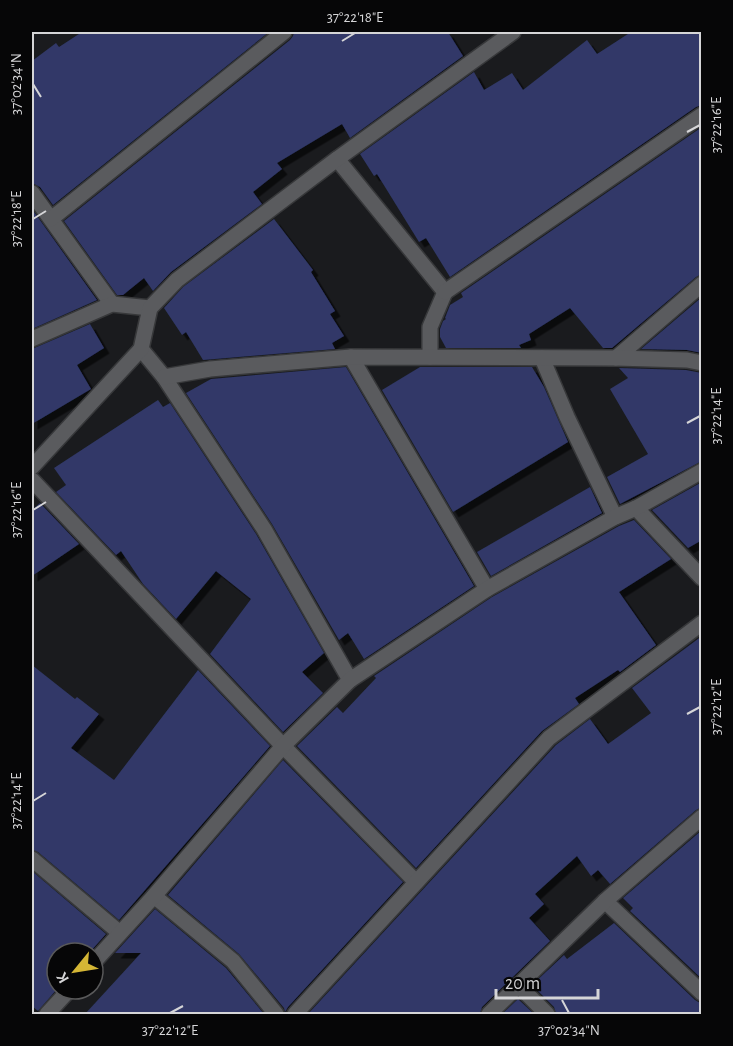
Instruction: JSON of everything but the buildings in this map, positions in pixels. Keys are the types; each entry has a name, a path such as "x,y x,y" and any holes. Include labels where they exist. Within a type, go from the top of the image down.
{"street":[{"path":"51,219 284,32"},
{"path":"32,467 141,349 150,308 177,280 337,159 513,32"},
{"path":"430,357 430,327 445,292 702,115"},
{"path":"337,159 445,292"},
{"path":"32,193 112,304"},
{"path":"616,358 702,284"},
{"path":"32,339 112,304 150,308"},
{"path":"141,349 164,377 264,529 350,680"},
{"path":"164,377 210,369 351,357 616,358 687,360 702,363"},
{"path":"351,357 487,589"},
{"path":"542,358 567,417 615,517"},
{"path":"105,950 283,746 350,680 487,589 702,471"},
{"path":"32,480 283,746 416,882"},
{"path":"636,508 702,578"},
{"path":"295,1014 549,738 702,623"},
{"path":"489,1014 605,901 702,817"},
{"path":"32,859 120,933"},
{"path":"154,896 233,961 276,1014"},
{"path":"605,901 702,993"},
{"path":"518,985 547,1014"},
{"path":"47,1014 59,1001"}]}
